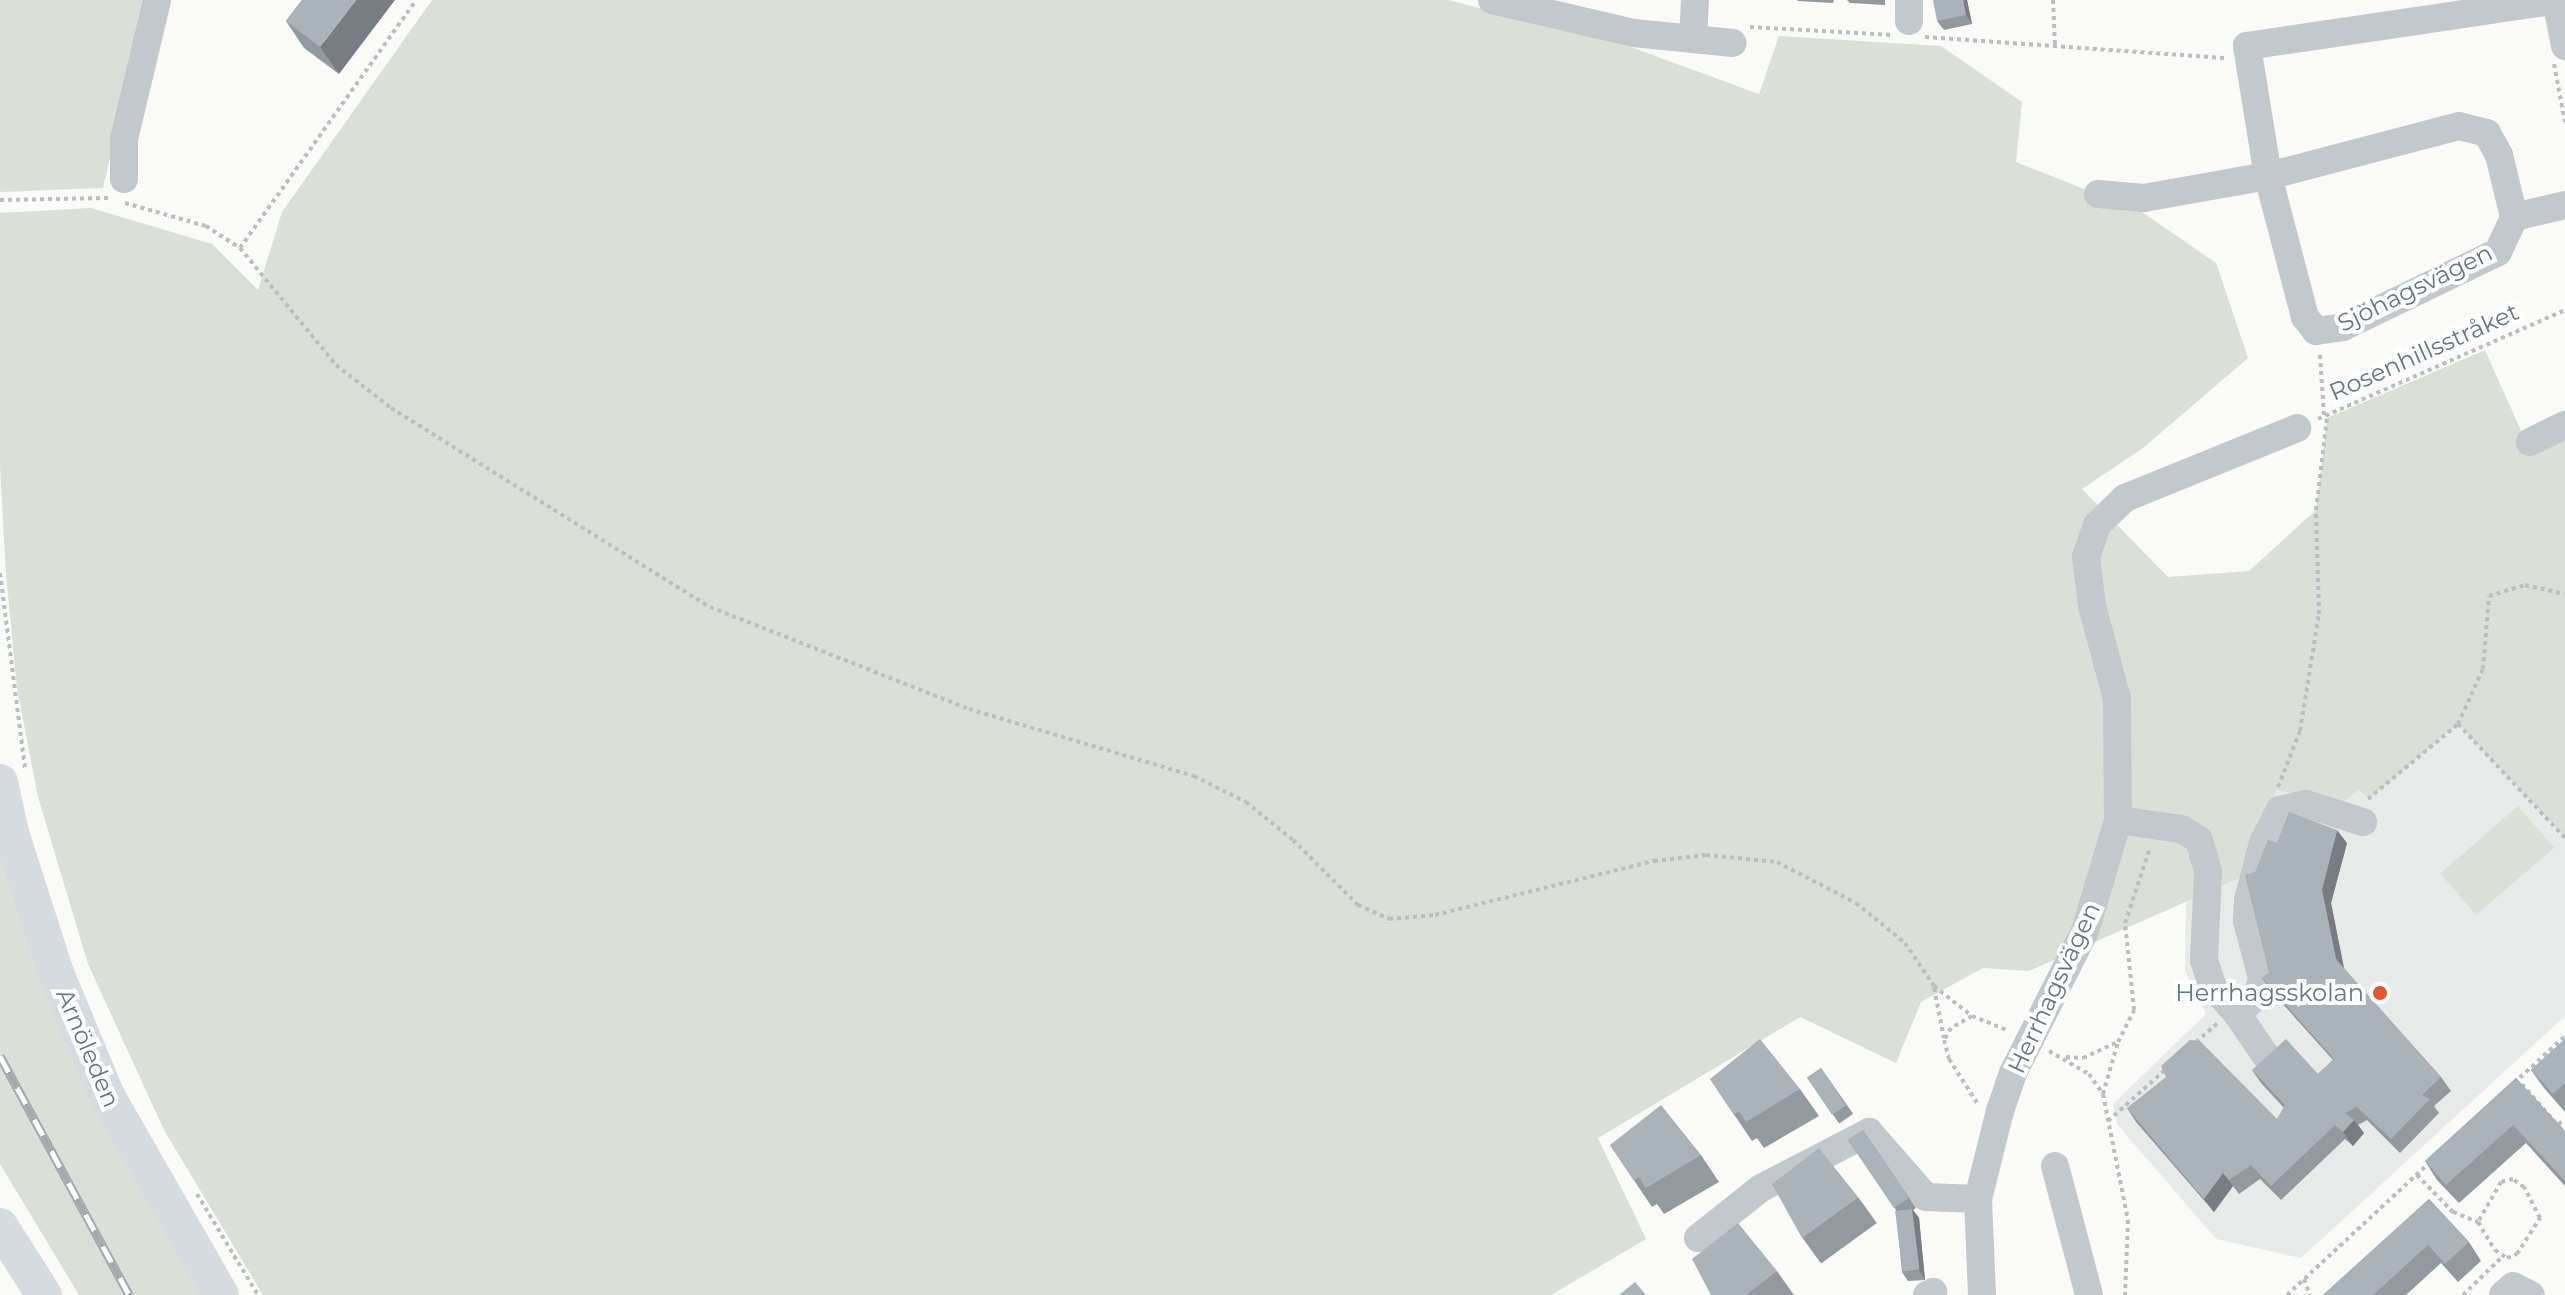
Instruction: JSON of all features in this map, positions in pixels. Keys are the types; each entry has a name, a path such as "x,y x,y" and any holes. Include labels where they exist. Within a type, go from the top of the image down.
{"main road":[{"name":"Arnöleden","path":"13,777 11,833 56,973 107,1096 221,1295"},
{"path":"0,1226 44,1295"}],"street":[{"path":"124,179 124,139 157,0"},
{"path":"1492,0 1634,33 1693,38 1738,35"},
{"path":"1693,38 1695,0"},
{"path":"2248,56 2556,0 2558,50"},
{"name":"Sjöhagsvägen","path":"2248,56 2268,176 2305,317 2316,331 2343,327 2498,252 2514,217"},
{"path":"2098,194 2144,198 2268,176 2435,131 2473,128 2487,133 2499,155 2514,217 2565,205"},
{"path":"2530,442 2565,425"},
{"name":"Herrhagsvägen","path":"1982,1295 1978,1199 2013,1073 2085,931 2118,820 2117,699 2092,606 2086,557 2097,525 2125,498 2297,428"},
{"path":"2235,1012 2258,993 2262,978 2247,921 2248,900 2263,843 2280,810 2306,804 2358,812"},
{"path":"2118,820 2181,829 2199,840 2208,872 2204,960 2213,987 2266,1056"},
{"path":"1698,1238 1761,1188 1869,1132 1926,1197 1978,1199"},
{"path":"2055,1166 2089,1295"},
{"path":"2503,1295 2513,1286 2531,1295"}],"path":[{"path":"240,248 416,0"},
{"path":"2053,0 2055,46"},
{"path":"1738,35 1910,23 2055,46 2248,56"},
{"path":"2558,50 2565,122"},
{"path":"0,200 98,195 206,226 240,248 336,365 391,408 710,607 969,709 1194,776 1246,802 1368,910 1389,919 1435,915 1654,861 1706,855 1777,862 1856,903 1905,943 1934,986 1972,1016 2007,1030"},
{"name":"Rosenhillsstråket","path":"2297,428 2565,310"},
{"path":"2289,793 2277,790 2300,731 2319,614 2316,510 2326,417 2316,331"},
{"path":"0,573 11,692 13,777"},
{"path":"2358,812 2369,799 2458,724 2483,669 2489,596 2525,585 2565,594"},
{"path":"2458,724 2565,838"},
{"path":"2103,1094 2118,1042 2134,1010 2125,923 2150,854 2152,825"},
{"path":"1934,986 1949,1059 1979,1106 1985,1092"},
{"path":"2188,1050 2235,1012"},
{"path":"1944,1040 1951,1028 1972,1016"},
{"path":"2013,1036 2019,1022"},
{"path":"2507,1091 2565,1036"},
{"path":"2065,1057 2083,1058 2118,1042"},
{"path":"2039,1047 2065,1057 2089,1074 2103,1094 2128,1220 2125,1295"},
{"path":"2108,1121 2176,1060"},
{"path":"2518,1080 2565,1134"},
{"path":"2558,1124 2565,1120"},
{"path":"2287,1295 2439,1154"},
{"path":"2417,1175 2453,1212 2478,1222 2503,1256"},
{"path":"2463,1295 2503,1256 2517,1254 2540,1218 2524,1187 2513,1179 2501,1182 2478,1222"},
{"path":"194,1190 258,1295"},
{"path":"2304,1279 2310,1295"}],"shaded area":[{"path":"0,0 146,0 103,188 0,192"},
{"path":"432,0 1448,0 1628,46 1759,94 1779,36 1941,46 2022,102 2016,162 2142,212 2216,263 2248,358 2143,448 2082,489 2168,577 2249,571 2316,510 2327,418 2485,350 2527,444 2565,426 2565,838 2458,724 2369,799 2359,790 2339,805 2277,790 2242,877 2029,971 1983,968 1921,1002 1896,1063 1800,1017 1598,1138 1646,1239 1551,1295 263,1295 164,1130 88,964 38,797 17,688 6,574 0,466 0,213 91,208 212,244 258,290 282,212"},
{"name":"Herrhagsskolan","path":"2458,724 2565,838 2565,1016 2301,1258 2216,1239 2117,1124 2113,1104 2206,1014 2185,971 2186,902 2242,877 2277,790 2339,805 2359,789 2369,798"},
{"path":"2518,806 2554,848 2476,915 2440,874"},
{"path":"0,841 206,1295 79,1295 0,1164"}],"building":[{"path":"302,0 356,0 320,47 286,21"},
{"path":"1933,0 1963,0 1966,15 1937,21"},
{"path":"2289,812 2337,830 2322,890 2336,959 2441,1077 2422,1095 2430,1099 2391,1139 2357,1107 2345,1113 2354,1120 2343,1132 2335,1125 2271,1186 2251,1165 2229,1180 2223,1173 2204,1199 2127,1108 2166,1077 2161,1066 2190,1040 2200,1041 2277,1119 2285,1105 2252,1070 2286,1039 2318,1074 2334,1059 2262,978 2269,973 2245,875 2255,872 2268,840 2277,843"},
{"path":"1760,1039 1800,1089 1746,1122 1739,1111 1734,1115 1710,1079"},
{"path":"2565,1039 2565,1083 2553,1094 2531,1070"},
{"path":"1821,1068 1846,1105 1832,1115 1807,1078"},
{"path":"2516,1078 2565,1131 2565,1181 2513,1125 2446,1185 2425,1161"},
{"path":"1661,1105 1701,1155 1646,1188 1639,1177 1634,1181 1610,1145"},
{"path":"1863,1130 1909,1198 1894,1208 1848,1140"},
{"path":"1819,1148 1858,1197 1802,1238 1772,1184"},
{"path":"2429,1199 2469,1242 2445,1264 2428,1245 2373,1295 2323,1295"},
{"path":"1912,1209 1919,1270 1903,1272 1895,1211"},
{"path":"1738,1223 1777,1271 1746,1295 1711,1295 1692,1259"},
{"path":"1635,1282 1646,1295 1619,1295"}],"railway":[{"path":"0,1056 129,1295"}],"place":[{"name":"Herrhagsskolan","path":"2380,993"}]}
